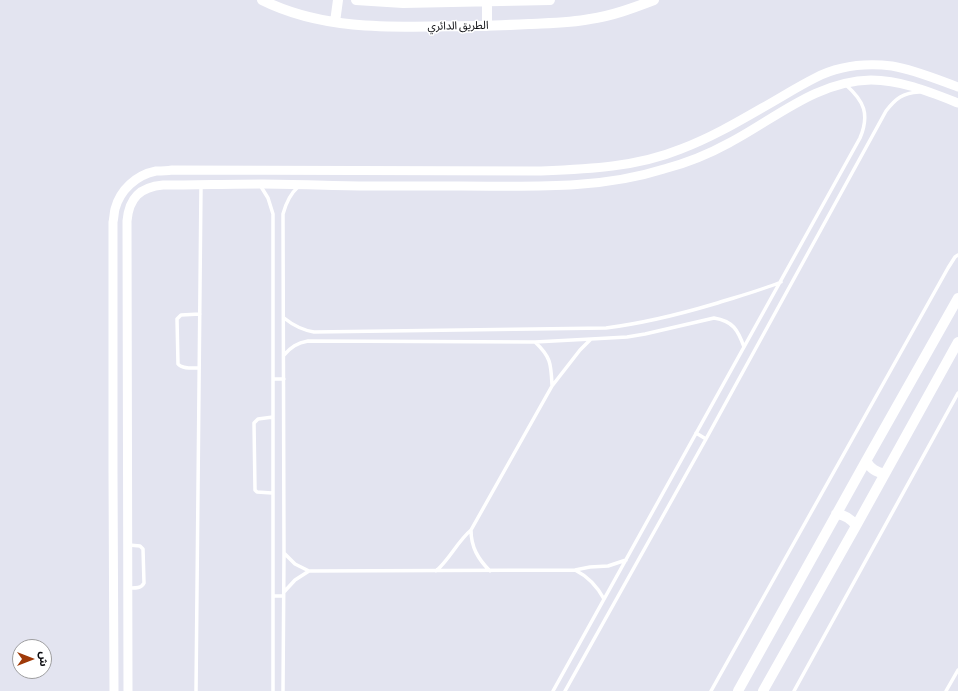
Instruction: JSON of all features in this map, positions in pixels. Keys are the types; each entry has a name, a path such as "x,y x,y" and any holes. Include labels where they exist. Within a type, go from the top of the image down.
{"main road":[{"name":"الطريق الدائري","path":"262,0 276,7 305,16 335,22 381,26 487,26 590,19 626,10 654,0"},
{"path":"335,22 338,0"},
{"path":"356,0 403,3 550,0"},
{"path":"487,2 487,26"},
{"path":"738,691 958,298"},
{"path":"763,691 958,342"},
{"path":"866,461 873,470 885,474"},
{"path":"836,514 848,517 856,526"}],"street":[{"path":"114,691 112,473 113,222 114,210 118,199 125,188 134,180 144,175 156,172 201,170 542,171 609,167 633,163 674,152 725,129 815,78 840,69 865,65 891,66 916,72 958,87"},
{"path":"128,691 127,221 131,202 145,189 154,186 259,184 368,186 536,186 618,181 642,176 688,162 730,143 794,104 821,90 844,83 857,81 884,81 897,83 958,102"},
{"path":"788,93 794,104"},
{"path":"201,170 201,185"},
{"path":"368,171 368,186"},
{"path":"112,473 127,473"},
{"path":"113,651 127,651"}],"lane":[{"path":"553,691 860,138 865,127 865,115 862,104 844,83"},
{"path":"565,691 706,439 886,111 892,103 901,96 911,92 926,91"},
{"path":"259,184 268,198 273,214 273,691"},
{"path":"282,691 284,553 283,214 289,197 301,184"},
{"path":"196,691 201,185"},
{"path":"711,691 948,268 958,255"},
{"path":"284,318 293,326 314,332 606,328 643,323 679,314 754,292 781,282"},
{"path":"199,368 180,367 178,364 177,319 181,315 200,314"},
{"path":"284,355 295,345 308,341 535,342 627,337 714,318 722,319 736,328 744,347"},
{"path":"436,571 448,559 465,535 471,530 552,386 590,339"},
{"path":"535,342 547,355 551,364 552,386"},
{"path":"273,379 284,379"},
{"path":"794,691 958,393"},
{"path":"272,493 257,492 255,490 254,423 258,419 273,417"},
{"path":"696,433 706,439"},
{"path":"471,530 471,539 476,553 484,566 490,571"},
{"path":"127,545 140,546 143,548 144,583 142,586 137,588 127,588"},
{"path":"284,553 295,564 309,571 575,570 608,566 626,560"},
{"path":"575,570 589,578 595,584 604,599"},
{"path":"273,596 283,594 295,580 309,571"},
{"path":"946,691 958,670"}]}
